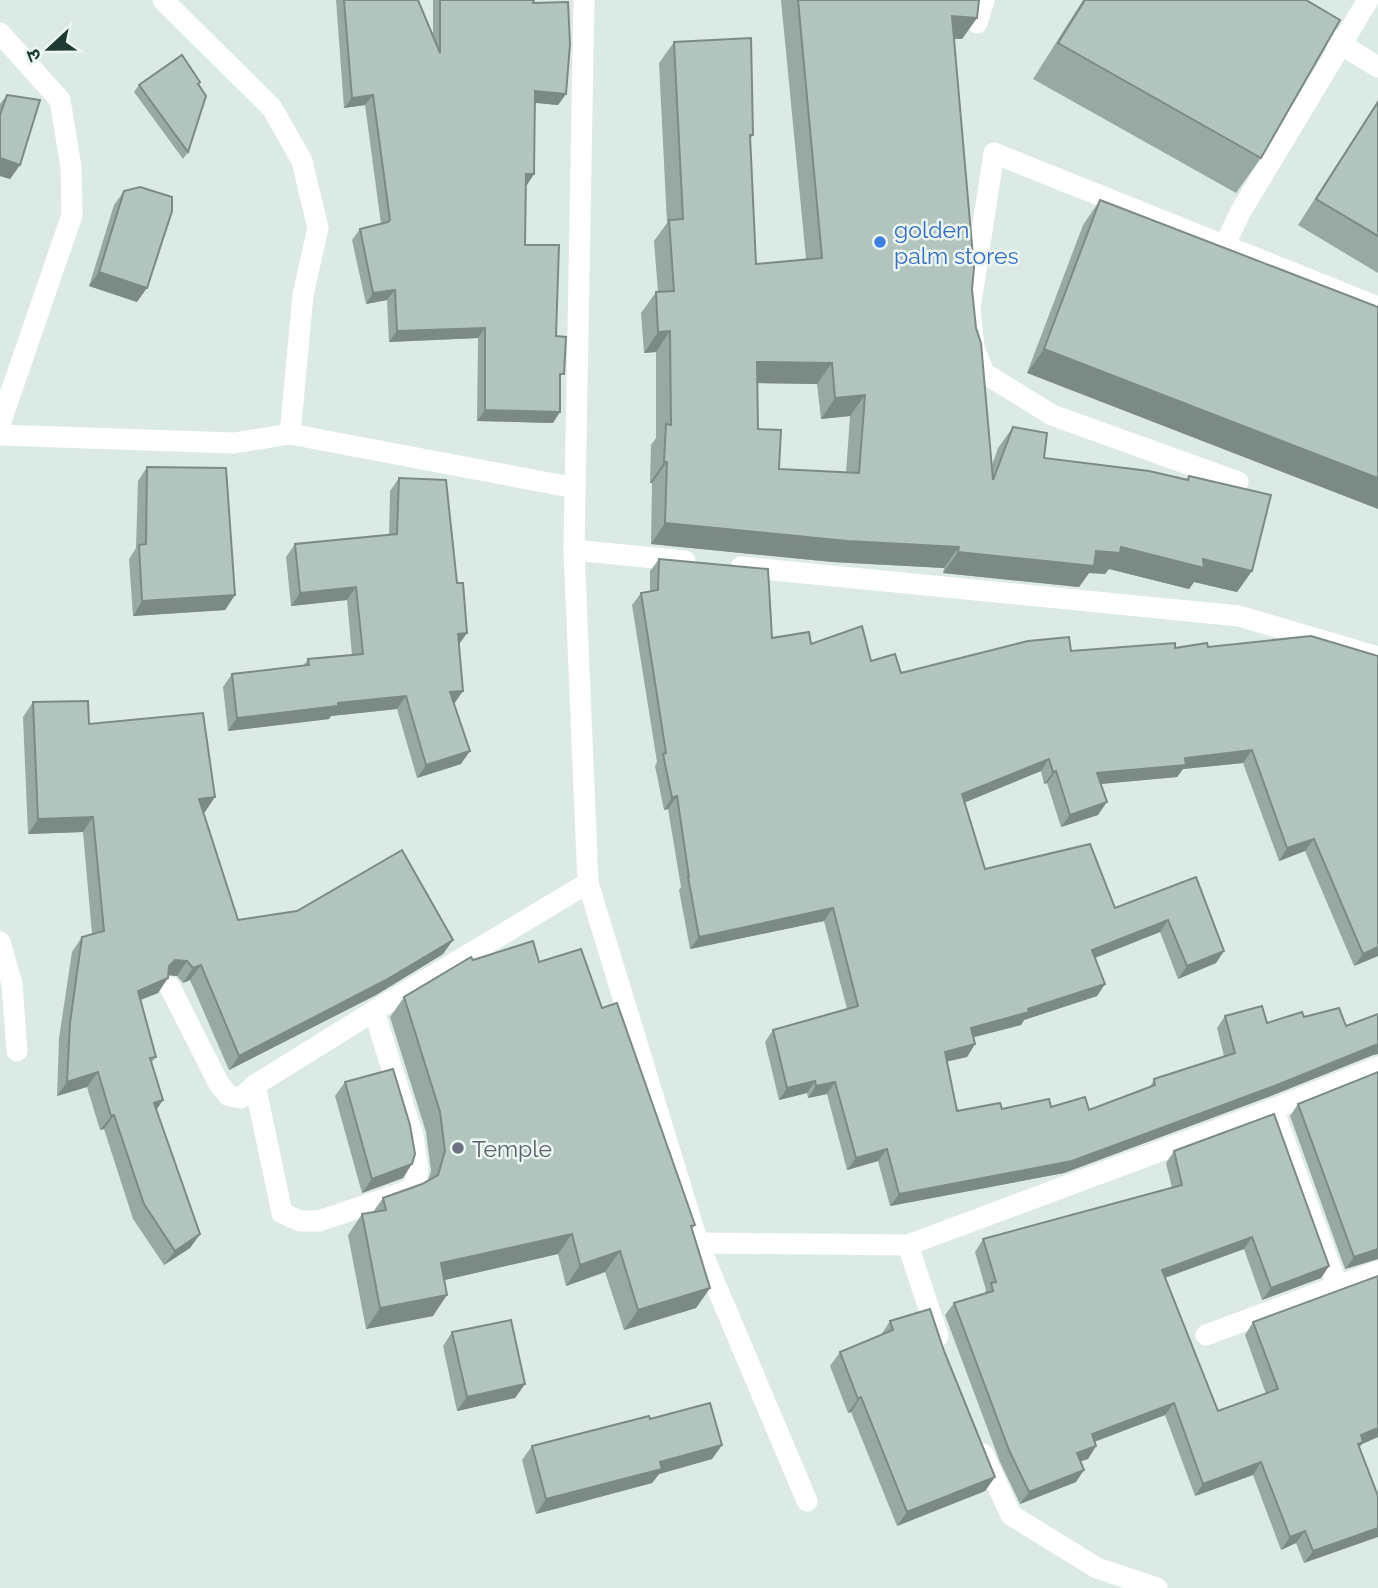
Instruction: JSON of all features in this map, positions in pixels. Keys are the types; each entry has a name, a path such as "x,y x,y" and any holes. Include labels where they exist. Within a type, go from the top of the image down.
{"street":[{"path":"163,0 272,108 302,161 318,228 303,295 290,434"},
{"path":"584,0 574,551 588,883 698,1243 807,1501"},
{"path":"977,23 984,0"},
{"path":"1224,246 1241,211 1368,0"},
{"path":"1318,32 1378,67"},
{"path":"0,33 60,100 71,167 72,215 0,424"},
{"path":"1238,482 1052,415 984,373 974,348 970,309 994,153 1378,307"},
{"path":"0,435 234,443 290,434 575,488"},
{"path":"574,551 699,563"},
{"path":"727,566 1239,616 1378,657"},
{"path":"170,987 219,1084 229,1096 241,1098 255,1085 374,1011 588,883"},
{"path":"0,942 12,984 17,1051"},
{"path":"255,1085 282,1213 300,1222 319,1221 414,1187 418,1169 413,1136 374,1011"},
{"path":"698,1243 908,1245 1378,1067"},
{"path":"1273,1108 1337,1285"},
{"path":"908,1245 946,1360"},
{"path":"1206,1335 1378,1271"},
{"path":"974,1432 1011,1515 1097,1568 1157,1588"}],"building":[{"path":"344,0 418,0 440,53 440,0 568,2 570,44 566,94 535,91 534,174 526,174 525,245 559,245 556,336 566,337 564,374 560,374 560,412 485,410 485,328 397,331 395,290 373,293 360,229 390,220 373,95 352,98"},
{"path":"798,0 979,0 977,18 952,16 974,268 972,289 976,328 981,343 993,480 1013,427 1047,433 1044,458 1149,471 1188,480 1189,476 1271,495 1252,571 1203,559 1204,568 1121,547 1120,553 1096,551 1094,566 958,552 959,547 847,541 665,523 666,424 671,425 670,331 658,332 656,292 674,291 669,220 683,219 674,42 751,38 753,135 750,135 756,264 822,258","holes":["757,362 832,363 835,398 865,395 859,473 779,469 781,430 758,429"]},
{"path":"1085,0 1306,0 1340,20 1261,158 1058,43"},
{"path":"182,55 206,96 188,152 139,85"},
{"path":"7,95 40,100 20,165 0,158 0,115"},
{"path":"1378,102 1378,236 1316,199"},
{"path":"140,187 172,197 172,211 147,288 99,272 124,191"},
{"path":"1100,200 1378,307 1378,478 1044,349"},
{"path":"147,467 226,468 235,595 142,601 139,545 146,544"},
{"path":"399,478 446,480 457,583 463,583 467,633 458,634 463,691 450,692 470,751 426,765 406,696 237,718 232,674 309,665 308,659 363,654 356,587 300,593 295,544 397,534"},
{"path":"659,559 768,569 772,638 809,632 811,644 862,626 871,661 895,654 901,673 1028,641 1069,637 1071,651 1175,643 1175,648 1207,643 1208,647 1311,636 1378,656 1378,947 1363,954 1314,839 1287,848 1252,750 1185,758 1186,765 1097,773 1107,802 1070,815 1056,771 1053,772 1049,759 962,794 985,869 1090,844 1115,908 1196,877 1224,951 1187,966 1168,920 1092,950 1105,984 1028,1009 1029,1012 971,1028 975,1044 945,1052 957,1111 1000,1103 1002,1109 1049,1099 1051,1107 1085,1097 1089,1110 1155,1085 1154,1079 1235,1053 1225,1016 1262,1006 1267,1023 1302,1012 1304,1017 1339,1008 1346,1026 1378,1014 1378,1044 1277,1085 1072,1161 899,1194 887,1149 856,1158 835,1082 816,1086 815,1081 787,1088 773,1030 858,1006 833,908 699,937 677,796 672,798 663,754 666,753 641,593 658,590"},
{"path":"88,701 89,724 203,713 215,797 199,799 238,920 297,911 402,850 453,940 386,980 239,1056 201,965 193,968 187,961 175,960 169,966 168,978 138,991 156,1057 150,1058 163,1100 154,1103 200,1234 175,1251 144,1204 114,1115 111,1116 98,1072 67,1082 70,1023 82,937 104,931 93,817 38,819 33,702"},
{"path":"533,941 539,962 581,949 602,1008 617,1003 695,1225 691,1226 710,1288 638,1310 620,1251 580,1265 572,1234 441,1263 447,1295 380,1308 362,1214 386,1210 383,1198 422,1184 438,1175 445,1151 440,1112 404,997 471,957 473,960"},
{"path":"393,1069 410,1125 415,1154 412,1164 372,1179 345,1082"},
{"path":"1378,1072 1378,1249 1354,1257 1298,1104"},
{"path":"1274,1114 1329,1266 1271,1288 1252,1237 1162,1270 1218,1411 1278,1389 1253,1322 1378,1276 1378,1428 1361,1435 1363,1442 1358,1444 1378,1496 1378,1528 1313,1551 1305,1531 1290,1537 1261,1462 1203,1484 1174,1403 1092,1434 1096,1446 1077,1453 1084,1470 1029,1492 1009,1450 954,1303 993,1291 991,1283 996,1282 983,1239 1182,1185 1174,1151"},
{"path":"930,1309 995,1477 907,1512 840,1352 893,1330 890,1321"},
{"path":"511,1320 525,1384 467,1397 452,1332"},
{"path":"710,1403 722,1445 660,1462 662,1469 546,1499 532,1446"}],"place":[{"name":"golden palm stores","path":"880,242"},
{"name":"Temple","path":"458,1148"}]}
